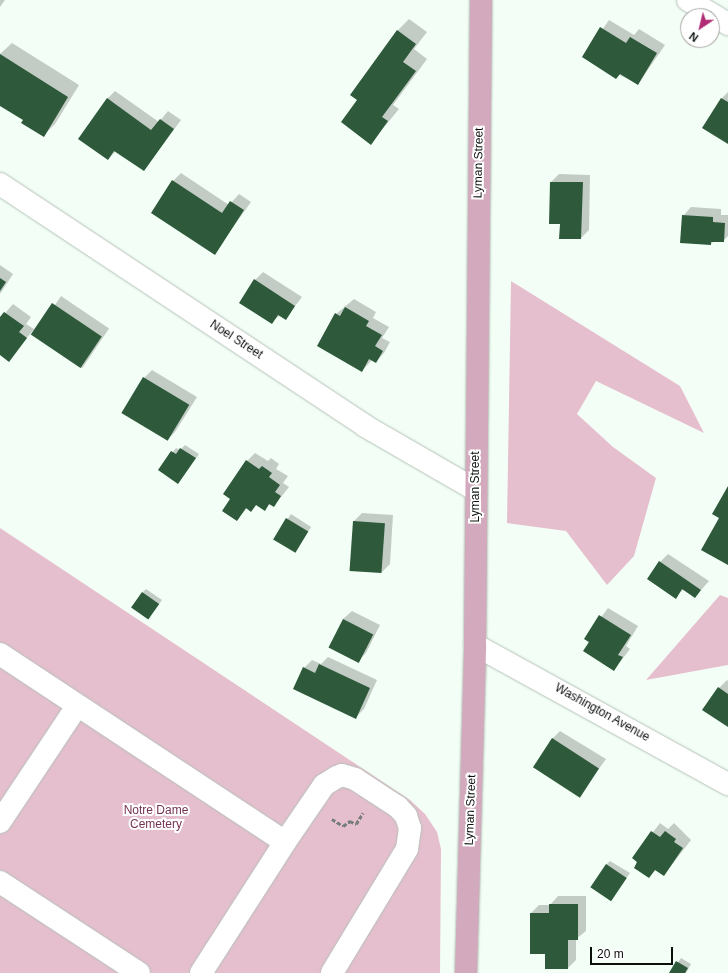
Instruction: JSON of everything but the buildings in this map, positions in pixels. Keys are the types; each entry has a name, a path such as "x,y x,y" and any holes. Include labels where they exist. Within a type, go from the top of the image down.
{"main road":[{"name":"Lyman Street","path":"466,973 475,645 481,0"}],"street":[{"path":"688,0 728,24"},
{"name":"Noel Street","path":"0,184 365,426 476,490"},
{"name":"Washington Avenue","path":"475,645 728,784"},
{"path":"0,654 285,842"},
{"path":"0,822 77,706"},
{"path":"201,973 285,842 324,785 342,775 355,779 398,807 406,816 410,828 408,844 402,859 332,973"},
{"path":"0,882 139,973"}],"path":[{"path":"310,805 344,826 350,821 356,824 376,793"}],"green space":[{"path":"511,281 680,386 704,433 596,381 577,414 613,447 656,478 634,556 607,585 566,531 507,523"},
{"name":"Notre Dame Cemetery","path":"0,528 410,800 425,814 437,832 441,849 440,973 0,973"},
{"path":"720,595 728,598 728,665 646,680"}]}
